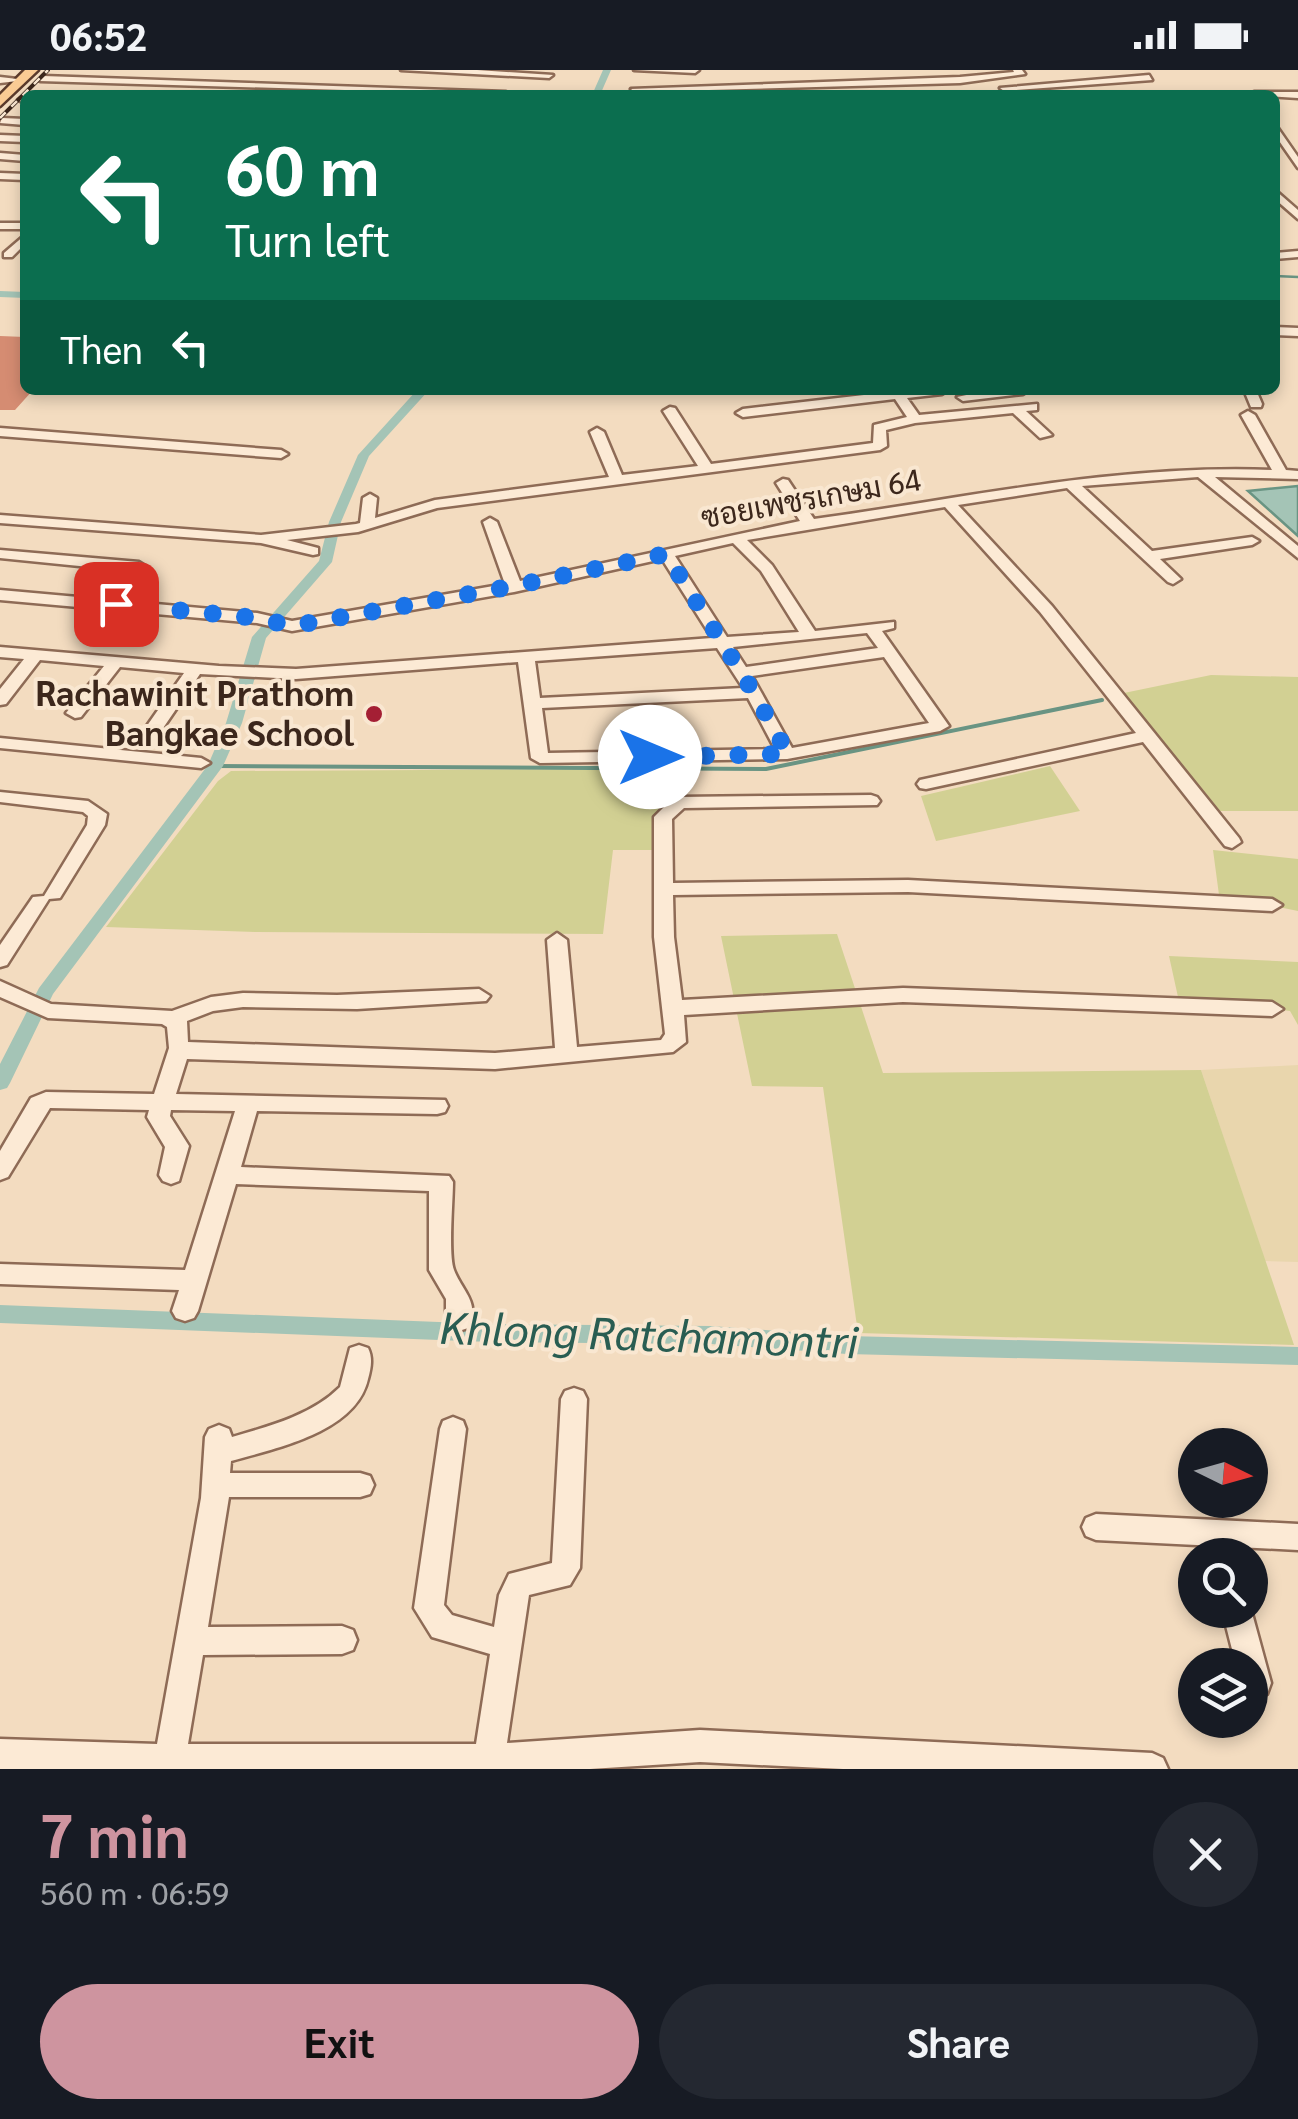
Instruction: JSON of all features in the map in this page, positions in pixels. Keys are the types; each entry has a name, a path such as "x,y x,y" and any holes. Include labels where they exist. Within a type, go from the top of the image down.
{"main road":[{"path":"0,102 37,75"},
{"path":"1,122 20,103"}],"street":[{"path":"405,70 550,75"},
{"path":"635,83 695,70"},
{"path":"904,70 913,82"},
{"path":"768,73 776,90 821,84 913,82 957,75 1021,74 1016,70"},
{"path":"1086,70 1104,82"},
{"path":"859,71 867,83"},
{"path":"813,72 824,90"},
{"path":"722,74 730,90"},
{"path":"0,80 37,75 336,90"},
{"path":"677,76 681,90"},
{"path":"972,90 1149,78"},
{"path":"304,88 314,79"},
{"path":"635,83 672,90"},
{"path":"266,90 270,86"},
{"path":"1039,86 1044,90"},
{"path":"1292,144 1298,165"},
{"path":"8,255 20,243"},
{"path":"744,413 882,395"},
{"path":"898,395 915,419"},
{"path":"963,397 980,395"},
{"path":"1250,395 1252,410 1281,474"},
{"path":"0,518 315,543 434,504 880,446 879,428 915,419 1032,407"},
{"path":"1016,409 1044,435"},
{"path":"670,411 705,466"},
{"path":"0,432 280,454"},
{"path":"597,432 616,478"},
{"path":"1203,474 1298,554"},
{"name":"ซอยเพชรเกษม 64","path":"0,594 257,618 292,626 514,586 736,538 949,503 1155,475 1298,474"},
{"path":"783,483 811,526"},
{"path":"1072,485 1173,580"},
{"path":"362,526 370,498"},
{"path":"949,503 1046,609 1232,842"},
{"path":"490,522 514,586"},
{"path":"736,538 767,568 810,636"},
{"path":"1149,556 1252,541"},
{"path":"0,554 139,568"},
{"path":"666,554 788,754"},
{"path":"0,652 196,670 296,674 810,636 880,627 891,651 941,726 788,754 540,758 526,658"},
{"path":"741,673 891,651"},
{"path":"0,700 36,656"},
{"path":"75,713 116,662"},
{"path":"153,730 196,670"},
{"path":"532,703 754,693"},
{"path":"926,784 1147,736"},
{"path":"0,743 201,762"},
{"path":"0,819 7,798 88,808 98,814 96,825 0,960"},
{"path":"179,1049 494,1061 664,1047 675,1042 664,938 663,817 679,803 872,801"},
{"path":"665,889 908,886 1272,905"},
{"path":"557,940 567,1056"},
{"path":"15,996 48,1011 173,1019 230,998 316,1002 479,996"},
{"path":"674,1008 903,996 1272,1010"},
{"path":"171,1175 177,1146 158,1117 179,1049 178,1024 173,1019"},
{"path":"0,1171 46,1100 437,1106"},
{"path":"185,1310 249,1102"},
{"path":"226,1175 441,1182 441,1270 458,1298 459,1321"},
{"path":"0,1274 194,1280"},
{"path":"170,1760 216,1485 218,1444 278,1436 344,1401 352,1391 359,1356"},
{"path":"490,1760 514,1594 519,1584 560,1575 566,1568 574,1400"},
{"path":"454,1429 429,1608 443,1627 463,1636 504,1644"},
{"path":"216,1485 360,1485"},
{"path":"1096,1527 1178,1538"},
{"path":"1268,1540 1298,1537"},
{"path":"191,1641 342,1640"},
{"path":"0,1755 58,1762 170,1760 372,1765 700,1746 1152,1769"}],"shaded area":[{"path":"1298,486 1298,536 1248,491"},
{"path":"1211,675 1298,677 1298,811 1220,811 1124,693"},
{"path":"1050,766 1080,811 936,841 921,796"},
{"path":"630,769 629,798 666,798 654,850 613,850 603,934 106,927 218,781 231,771"},
{"path":"1213,850 1298,859 1298,911 1219,895"},
{"path":"837,934 883,1073 1201,1070 1294,1345 858,1333 823,1087 752,1086 721,936"},
{"path":"1169,956 1298,962 1298,1025 1290,1011 1178,997"},
{"path":"1298,1065 1298,1262 1265,1261 1201,1070"}],"building":[{"path":"0,336 20,337 20,395 28,395 15,410 0,410"}],"waterway":[{"path":"598,90 607,70"},
{"path":"1280,276 1298,277"},
{"path":"0,294 20,295"},
{"path":"0,1083 45,992 215,766 234,723 259,637 325,562 335,522 364,455 418,395"},
{"path":"215,766 766,769 1102,700"},
{"name":"Khlong Ratchamontri","path":"0,1314 490,1333 711,1335 847,1345 1298,1356"}],"railway":[{"path":"28,90 48,70"},
{"path":"0,118 20,98"}],"place":[{"name":"Rachawinit Prathom Bangkae School","path":"374,714"}],"route":[{"path":"116,604 257,618 292,626 666,554 788,754 650,757"}]}
